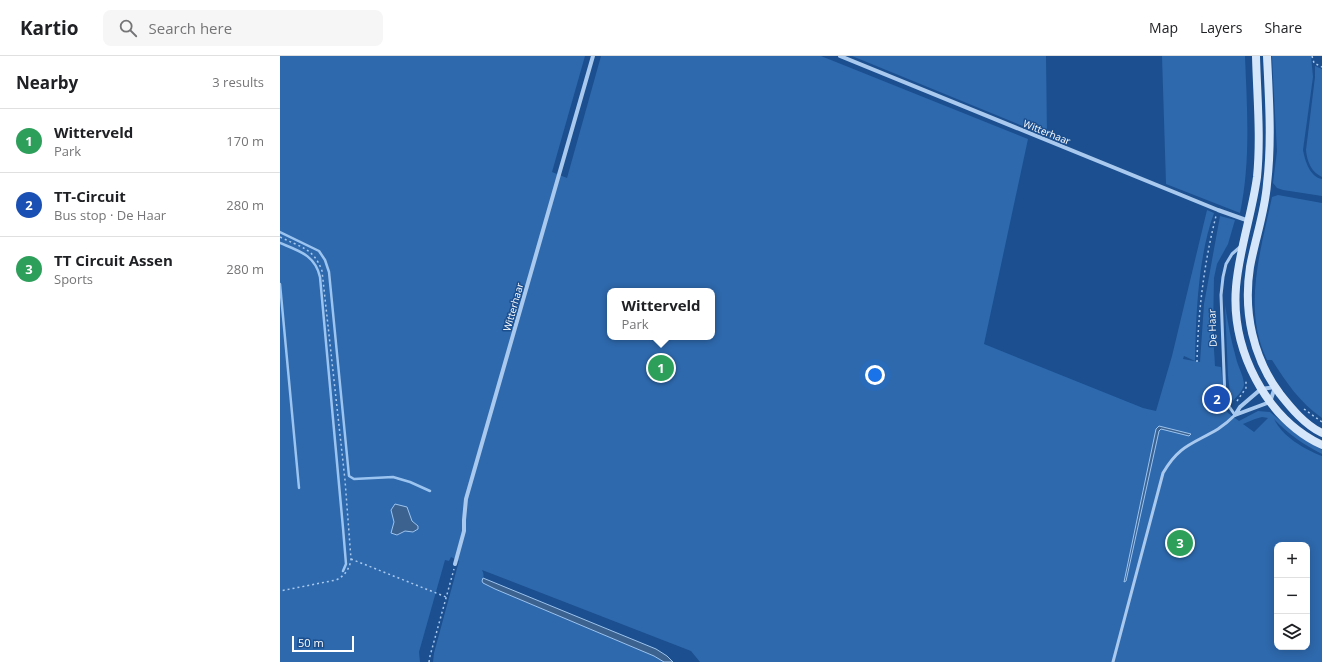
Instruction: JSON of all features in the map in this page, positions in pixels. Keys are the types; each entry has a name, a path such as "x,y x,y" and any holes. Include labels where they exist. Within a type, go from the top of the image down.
{"street":[{"name":"Witterhaar","path":"455,564 464,531 466,499 593,56"},
{"name":"Witterhaar","path":"840,56 1218,210 1249,221"},
{"path":"1256,56 1259,157 1254,199 1236,288 1237,323 1248,362 1261,389 1270,402 1292,426 1314,442 1322,445"},
{"path":"1267,56 1270,158 1267,191 1250,266 1247,294 1250,326 1257,354 1275,387 1298,414 1316,430 1322,433"},
{"path":"1249,221 1260,224"},
{"path":"1235,415 1240,407 1261,389 1275,387"},
{"path":"1270,402 1275,387"},
{"path":"1235,415 1270,402"}],"lane":[{"name":"De Haar","path":"1235,415 1225,399 1221,295 1226,264 1232,254 1244,243"},
{"path":"1113,662 1163,473 1169,462 1178,452 1196,440 1219,428 1235,415"}],"path":[{"path":"1312,56 1314,63 1322,67"},
{"path":"1197,362 1203,284 1210,242 1218,210"},
{"path":"280,237 315,256 322,271 345,480 351,559 350,566 343,577 336,580 280,591"},
{"path":"1235,415 1233,408 1235,403 1246,388 1247,382 1245,376"},
{"path":"351,559 446,597"},
{"path":"429,662 455,564"}],"shaded area":[{"path":"280,56 585,56 552,172 567,178 601,56 821,56 1028,139 984,344 1143,408 1156,411 1172,356 1207,210 1214,213 1204,248 1201,267 1197,305 1195,361 1184,356 1183,359 1200,362 1204,304 1220,216 1235,220 1228,244 1217,264 1214,278 1213,333 1215,366 1221,367 1225,408 1228,413 1239,421 1258,411 1270,412 1296,434 1322,450 1322,454 1303,443 1285,430 1274,419 1288,437 1308,450 1322,456 1322,662 700,662 691,651 482,570 484,575 482,581 483,583 654,656 664,662 433,662 434,653 459,561 451,557 449,561 445,560 419,652 420,662 280,662","holes":["1262,417 1268,418 1254,432 1243,424"]},
{"path":"852,56 1046,56 1047,136"},
{"path":"1162,56 1245,56 1247,154 1246,174 1240,213 1166,184"},
{"path":"1272,56 1311,56 1313,77 1303,150 1311,172 1318,178 1322,179 1322,196 1283,190 1277,188 1273,183 1277,151"},
{"path":"1315,66 1322,69 1322,177 1318,175 1310,166 1306,150"},
{"path":"1278,195 1322,203 1322,418 1300,399 1272,360 1267,360 1260,340 1256,320 1256,279 1259,258 1272,197"},
{"path":"1225,305 1228,325 1244,382 1240,393 1233,401 1230,393 1228,376"},
{"path":"1159,426 1191,434 1189,436 1161,429 1159,431 1126,581 1124,582 1156,429"},
{"path":"395,504 407,507 412,521 418,526 418,529 413,532 405,531 397,535 391,533 394,522 391,510"},
{"path":"483,578 656,649 673,662 664,662 654,656 495,589 483,583"}],"waterway":[{"path":"280,232 319,251 325,260 329,272 349,476 354,479 393,477 410,482 430,491"},
{"path":"280,243 300,251 310,259 318,270 320,277 346,564 343,571"},
{"path":"280,284 299,488"}],"place":[{"name":"Witterveld","path":"661,368"},
{"name":"TT-Circuit","path":"1217,399"},
{"name":"TT Circuit Assen","path":"1180,543"}]}
